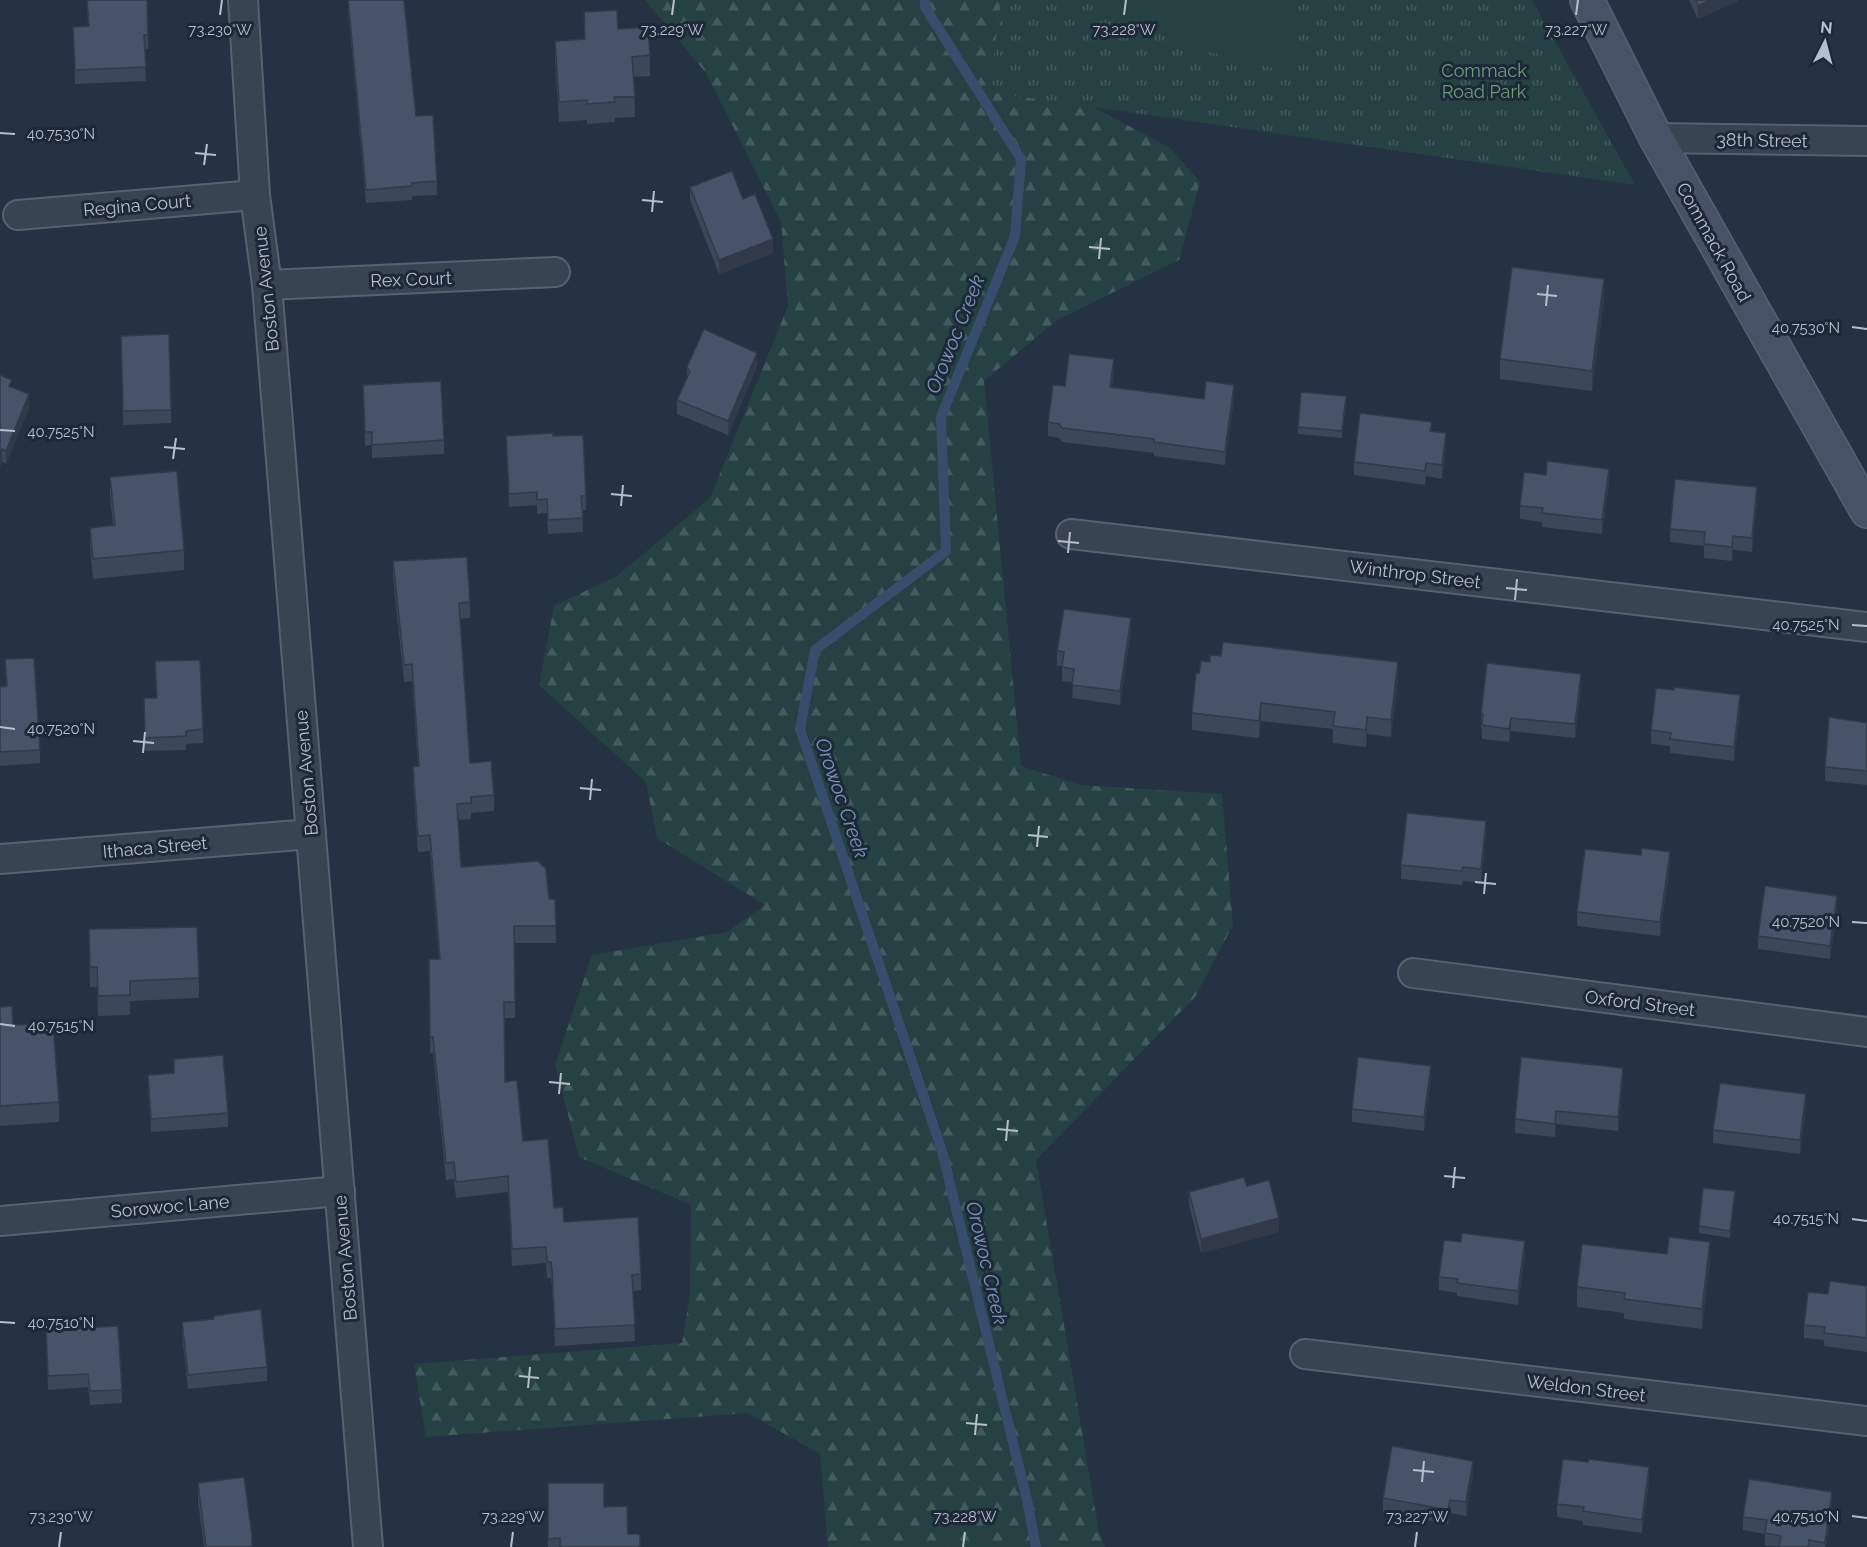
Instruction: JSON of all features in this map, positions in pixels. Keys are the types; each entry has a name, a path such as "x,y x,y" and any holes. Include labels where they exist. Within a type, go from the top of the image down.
{"street":[{"name":"Boston Avenue","path":"243,0 255,195 267,285 368,1547"},
{"name":"Commack Road","path":"1587,0 1656,138 1867,511"},
{"name":"38th Street","path":"1656,138 1867,141"},
{"name":"Regina Court","path":"18,215 255,195"},
{"name":"Rex Court","path":"267,285 555,272"},
{"name":"Winthrop Street","path":"1071,534 1867,627"},
{"name":"Ithaca Street","path":"0,859 311,834"},
{"name":"Oxford Street","path":"1413,973 1867,1032"},
{"name":"Sorowoc Lane","path":"0,1221 340,1191"},
{"name":"Weldon Street","path":"1305,1354 1867,1421"}],"green space":[{"path":"645,0 1028,0 1035,76 1170,148 1200,182 1179,260 1057,320 984,381 1021,766 1080,785 1222,794 1233,925 1195,997 1036,1160 1099,1532 1105,1547 828,1547 820,1454 748,1413 426,1437 414,1364 682,1343 690,1294 691,1205 579,1157 555,1065 592,955 727,932 765,905 657,838 646,782 539,685 554,606 617,576 710,498 788,306 781,222 706,73"},
{"name":"Commack Road Park","path":"1001,0 1532,0 1635,185 989,92"},
{"path":"1114,0 1287,0 1298,74 1198,49 1120,11"}],"building":[{"path":"87,0 147,0 148,35 144,35 146,67 75,70 73,27 89,26"},
{"path":"348,0 404,0 416,116 433,115 437,181 412,183 412,186 366,190"},
{"path":"1696,0 1710,0 1698,6"},
{"path":"617,10 618,29 648,27 650,55 632,57 635,97 614,97 615,102 587,104 587,100 559,102 555,41 585,39 584,12"},
{"path":"732,171 743,199 755,194 773,239 719,260 690,187"},
{"path":"1512,267 1604,279 1592,371 1500,359"},
{"path":"704,329 757,353 728,421 677,400 690,371 687,367"},
{"path":"169,334 171,410 123,411 121,336"},
{"path":"1069,354 1114,359 1110,387 1204,399 1206,381 1234,385 1225,452 1154,442 1154,439 1062,428 1059,424 1048,422 1053,385 1065,386"},
{"path":"0,375 12,380 9,386 29,394 6,451 2,449 0,453"},
{"path":"441,381 444,440 372,445 372,432 365,432 363,385"},
{"path":"1301,392 1346,396 1342,431 1298,427"},
{"path":"1360,413 1432,422 1430,431 1446,433 1442,465 1426,463 1425,471 1354,462"},
{"path":"553,433 553,436 583,435 586,496 581,496 583,518 548,520 547,499 537,500 537,492 509,494 506,436"},
{"path":"1547,461 1609,469 1602,520 1542,513 1543,508 1520,506 1524,472 1546,475"},
{"path":"177,471 184,550 93,559 90,528 115,525 110,477"},
{"path":"1675,479 1757,487 1752,538 1733,536 1732,547 1704,544 1705,532 1670,529"},
{"path":"467,557 470,602 459,603 470,763 491,761 494,795 471,797 471,803 457,804 461,867 538,861 546,869 549,899 555,899 556,926 514,926 515,1002 504,1002 505,1082 517,1080 523,1141 548,1139 554,1208 563,1207 564,1222 638,1217 641,1274 632,1275 635,1325 555,1329 552,1271 551,1262 547,1262 546,1247 512,1249 508,1176 456,1182 454,1162 446,1163 433,1037 430,1037 429,959 440,959 430,835 418,836 413,767 419,766 412,664 404,665 393,561"},
{"path":"1064,609 1131,618 1120,691 1072,685 1074,669 1062,667 1064,652 1057,651"},
{"path":"1223,642 1398,662 1391,720 1367,717 1366,730 1333,726 1335,712 1261,703 1259,721 1192,713 1196,673 1199,673 1201,661 1210,662 1210,655 1221,656"},
{"path":"34,658 40,750 0,752 0,687 7,686 5,659"},
{"path":"200,660 203,729 186,731 186,736 145,738 144,698 157,698 155,661"},
{"path":"1487,663 1581,674 1575,724 1511,718 1509,729 1482,725 1483,714 1481,714"},
{"path":"1674,687 1740,695 1734,747 1670,739 1671,733 1651,730 1656,688 1674,690"},
{"path":"1829,717 1867,723 1867,771 1825,767"},
{"path":"1407,813 1486,821 1481,869 1463,867 1462,871 1401,865"},
{"path":"1642,848 1670,852 1660,922 1577,912 1585,849 1641,855"},
{"path":"1765,886 1837,896 1830,946 1758,936"},
{"path":"197,927 199,978 130,981 130,995 98,996 97,967 90,967 89,929"},
{"path":"12,1006 13,1025 53,1023 59,1102 0,1106 0,1007"},
{"path":"223,1055 228,1113 151,1119 148,1075 174,1073 174,1059"},
{"path":"1358,1057 1431,1066 1424,1117 1352,1109"},
{"path":"1521,1057 1623,1068 1618,1117 1556,1111 1555,1124 1515,1119"},
{"path":"1720,1083 1806,1094 1800,1140 1713,1130"},
{"path":"1244,1177 1247,1186 1269,1180 1279,1218 1201,1239 1189,1192"},
{"path":"1703,1188 1735,1191 1730,1231 1699,1226"},
{"path":"1462,1233 1525,1241 1518,1291 1457,1283 1458,1279 1439,1277 1444,1240 1461,1242"},
{"path":"1669,1237 1710,1242 1702,1309 1624,1299 1625,1293 1577,1287 1582,1244 1667,1254"},
{"path":"1830,1281 1867,1286 1867,1338 1824,1333 1825,1327 1804,1325 1808,1292 1828,1294"},
{"path":"261,1309 267,1367 188,1375 182,1322 214,1319 214,1316"},
{"path":"118,1326 122,1390 90,1391 88,1374 48,1376 46,1330"},
{"path":"1392,1446 1473,1461 1466,1502 1450,1500 1448,1510 1383,1498"},
{"path":"1563,1459 1588,1462 1589,1459 1649,1467 1642,1520 1583,1511 1584,1507 1557,1504"},
{"path":"244,1477 252,1547 206,1547 198,1483"},
{"path":"1749,1479 1832,1492 1825,1543 1809,1540 1808,1547 1779,1547 1781,1536 1765,1533 1767,1520 1743,1517"},
{"path":"548,1483 604,1483 604,1507 627,1506 628,1534 640,1534 640,1547 560,1547 560,1538 548,1539"}],"waterway":[{"name":"Orowoc Creek","path":"925,0 925,7 1021,159 1015,236 941,417 946,551 815,650 800,729 942,1151 1027,1500 1036,1547"}]}
